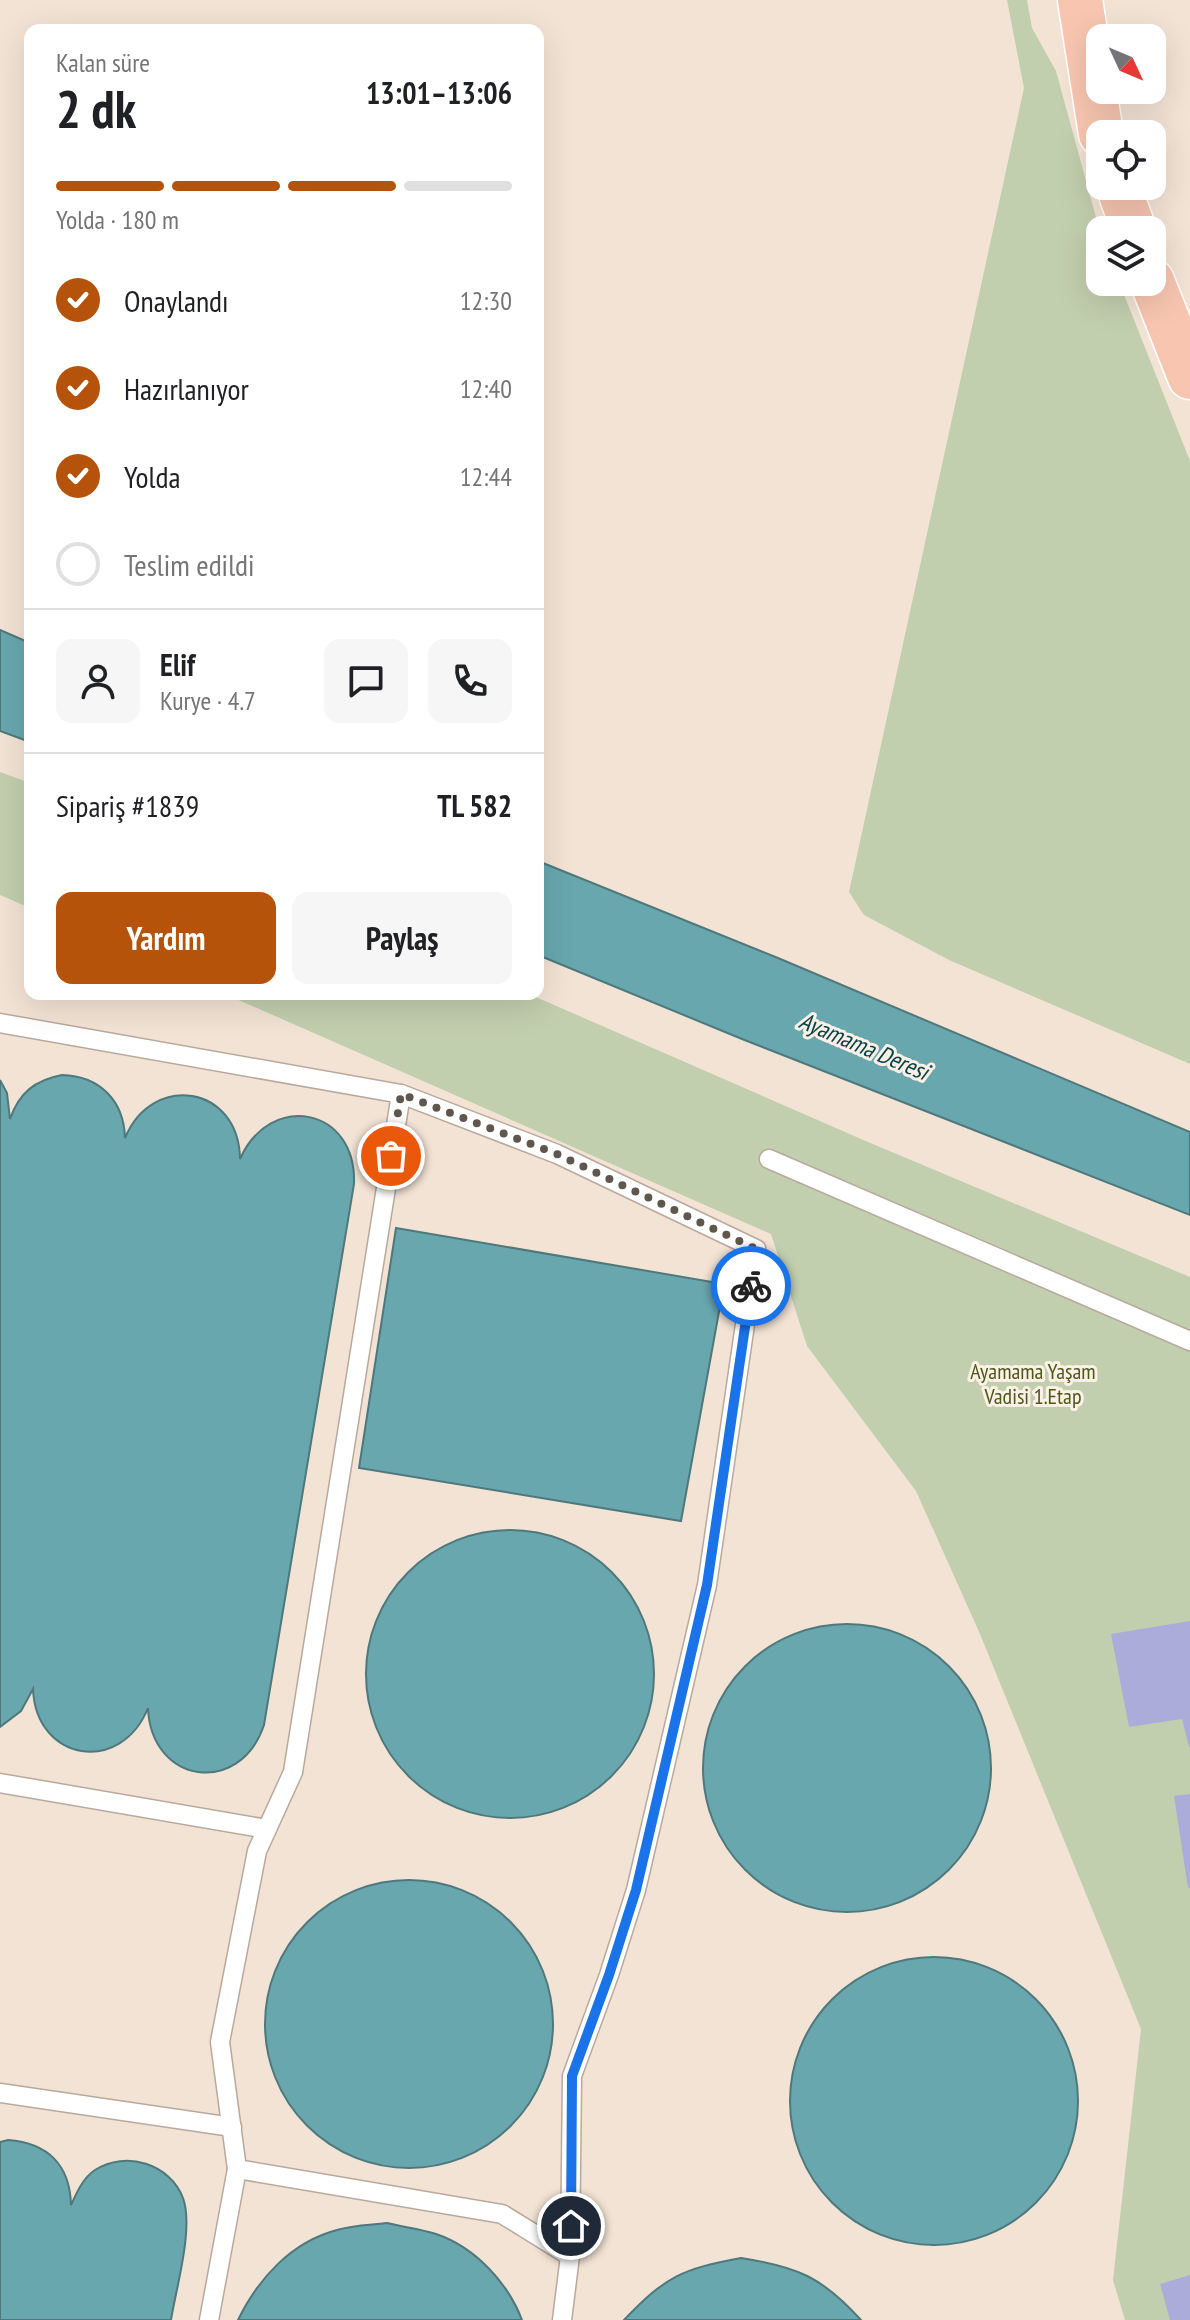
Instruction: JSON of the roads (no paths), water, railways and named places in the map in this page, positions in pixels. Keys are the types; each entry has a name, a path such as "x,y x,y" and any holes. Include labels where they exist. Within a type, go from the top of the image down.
{"main road":[{"path":"1080,0 1099,120"},
{"path":"1158,296 1190,377"}],"lane":[{"path":"0,1023 401,1094 557,1154 756,1249 707,1585 636,1890 572,2076 570,2256 562,2320"},
{"path":"209,2320 237,2169 220,2042 257,1851 293,1772 401,1094"},
{"path":"769,1159 1190,1341"},
{"path":"0,1783 267,1829"},
{"path":"0,2093 232,2127"},
{"path":"237,2169 502,2214 570,2256"}],"water":[{"path":"0,630 24,640 24,740 0,731"},
{"name":"Ayamama Deresi","path":"544,863 778,958 1190,1132 1190,1215 742,1039 544,957"},
{"path":"62,1075 88,1080 107,1093 120,1113 125,1138 138,1117 154,1103 173,1096 192,1096 210,1102 225,1115 236,1134 240,1159 254,1137 271,1123 290,1117 309,1117 327,1124 342,1138 351,1158 354,1184 264,1725 252,1748 236,1763 218,1771 198,1772 180,1766 164,1753 153,1734 148,1708 135,1729 119,1744 101,1751 82,1751 64,1745 48,1732 38,1714 33,1689 21,1711 0,1727 0,1080 7,1093 10,1119 29,1089 44,1080"},
{"path":"396,1228 724,1284 681,1521 359,1468"},
{"path":"510,1530 538,1533 565,1541 590,1554 612,1572 630,1594 643,1619 651,1646 654,1674 651,1702 643,1729 630,1754 612,1776 590,1794 565,1807 538,1815 510,1818 482,1815 455,1807 430,1794 408,1776 390,1754 377,1729 369,1702 366,1674 369,1646 377,1619 390,1594 408,1572 430,1554 455,1541 482,1533"},
{"path":"847,1624 875,1627 902,1635 927,1648 949,1666 967,1688 980,1713 988,1740 991,1768 988,1796 980,1823 967,1848 949,1870 927,1888 902,1901 875,1909 847,1912 819,1909 792,1901 767,1888 745,1870 727,1848 714,1823 706,1796 703,1768 706,1740 714,1713 727,1688 745,1666 767,1648 792,1635 819,1627"},
{"path":"409,1880 437,1883 464,1891 489,1904 511,1922 529,1944 542,1969 550,1996 553,2024 550,2052 542,2079 529,2104 511,2126 489,2144 464,2157 437,2165 409,2168 381,2165 354,2157 329,2144 307,2126 289,2104 276,2079 268,2052 265,2024 268,1996 276,1969 289,1944 307,1922 329,1904 354,1891 381,1883"},
{"path":"934,1957 962,1960 989,1968 1014,1981 1036,1999 1054,2021 1067,2046 1075,2073 1078,2101 1075,2129 1067,2156 1054,2181 1036,2203 1014,2221 989,2234 962,2242 934,2245 906,2242 879,2234 854,2221 832,2203 814,2181 801,2156 793,2129 790,2101 793,2073 801,2046 814,2021 832,1999 854,1981 879,1968 906,1960"},
{"path":"8,2140 35,2146 54,2159 66,2178 71,2205 87,2177 107,2164 133,2161 158,2169 168,2176 177,2186 186,2211 183,2258 171,2320 0,2320 0,2142"},
{"path":"387,2223 436,2234 477,2257 499,2280 522,2320 238,2320 266,2277 305,2243 343,2228"},
{"path":"741,2258 778,2265 808,2276 834,2293 861,2320 624,2320 652,2293 676,2277 704,2266"}],"park label":[{"name":"Ayamama Yaşam Vadisi 1.Etap","path":"1033,1384"}]}
